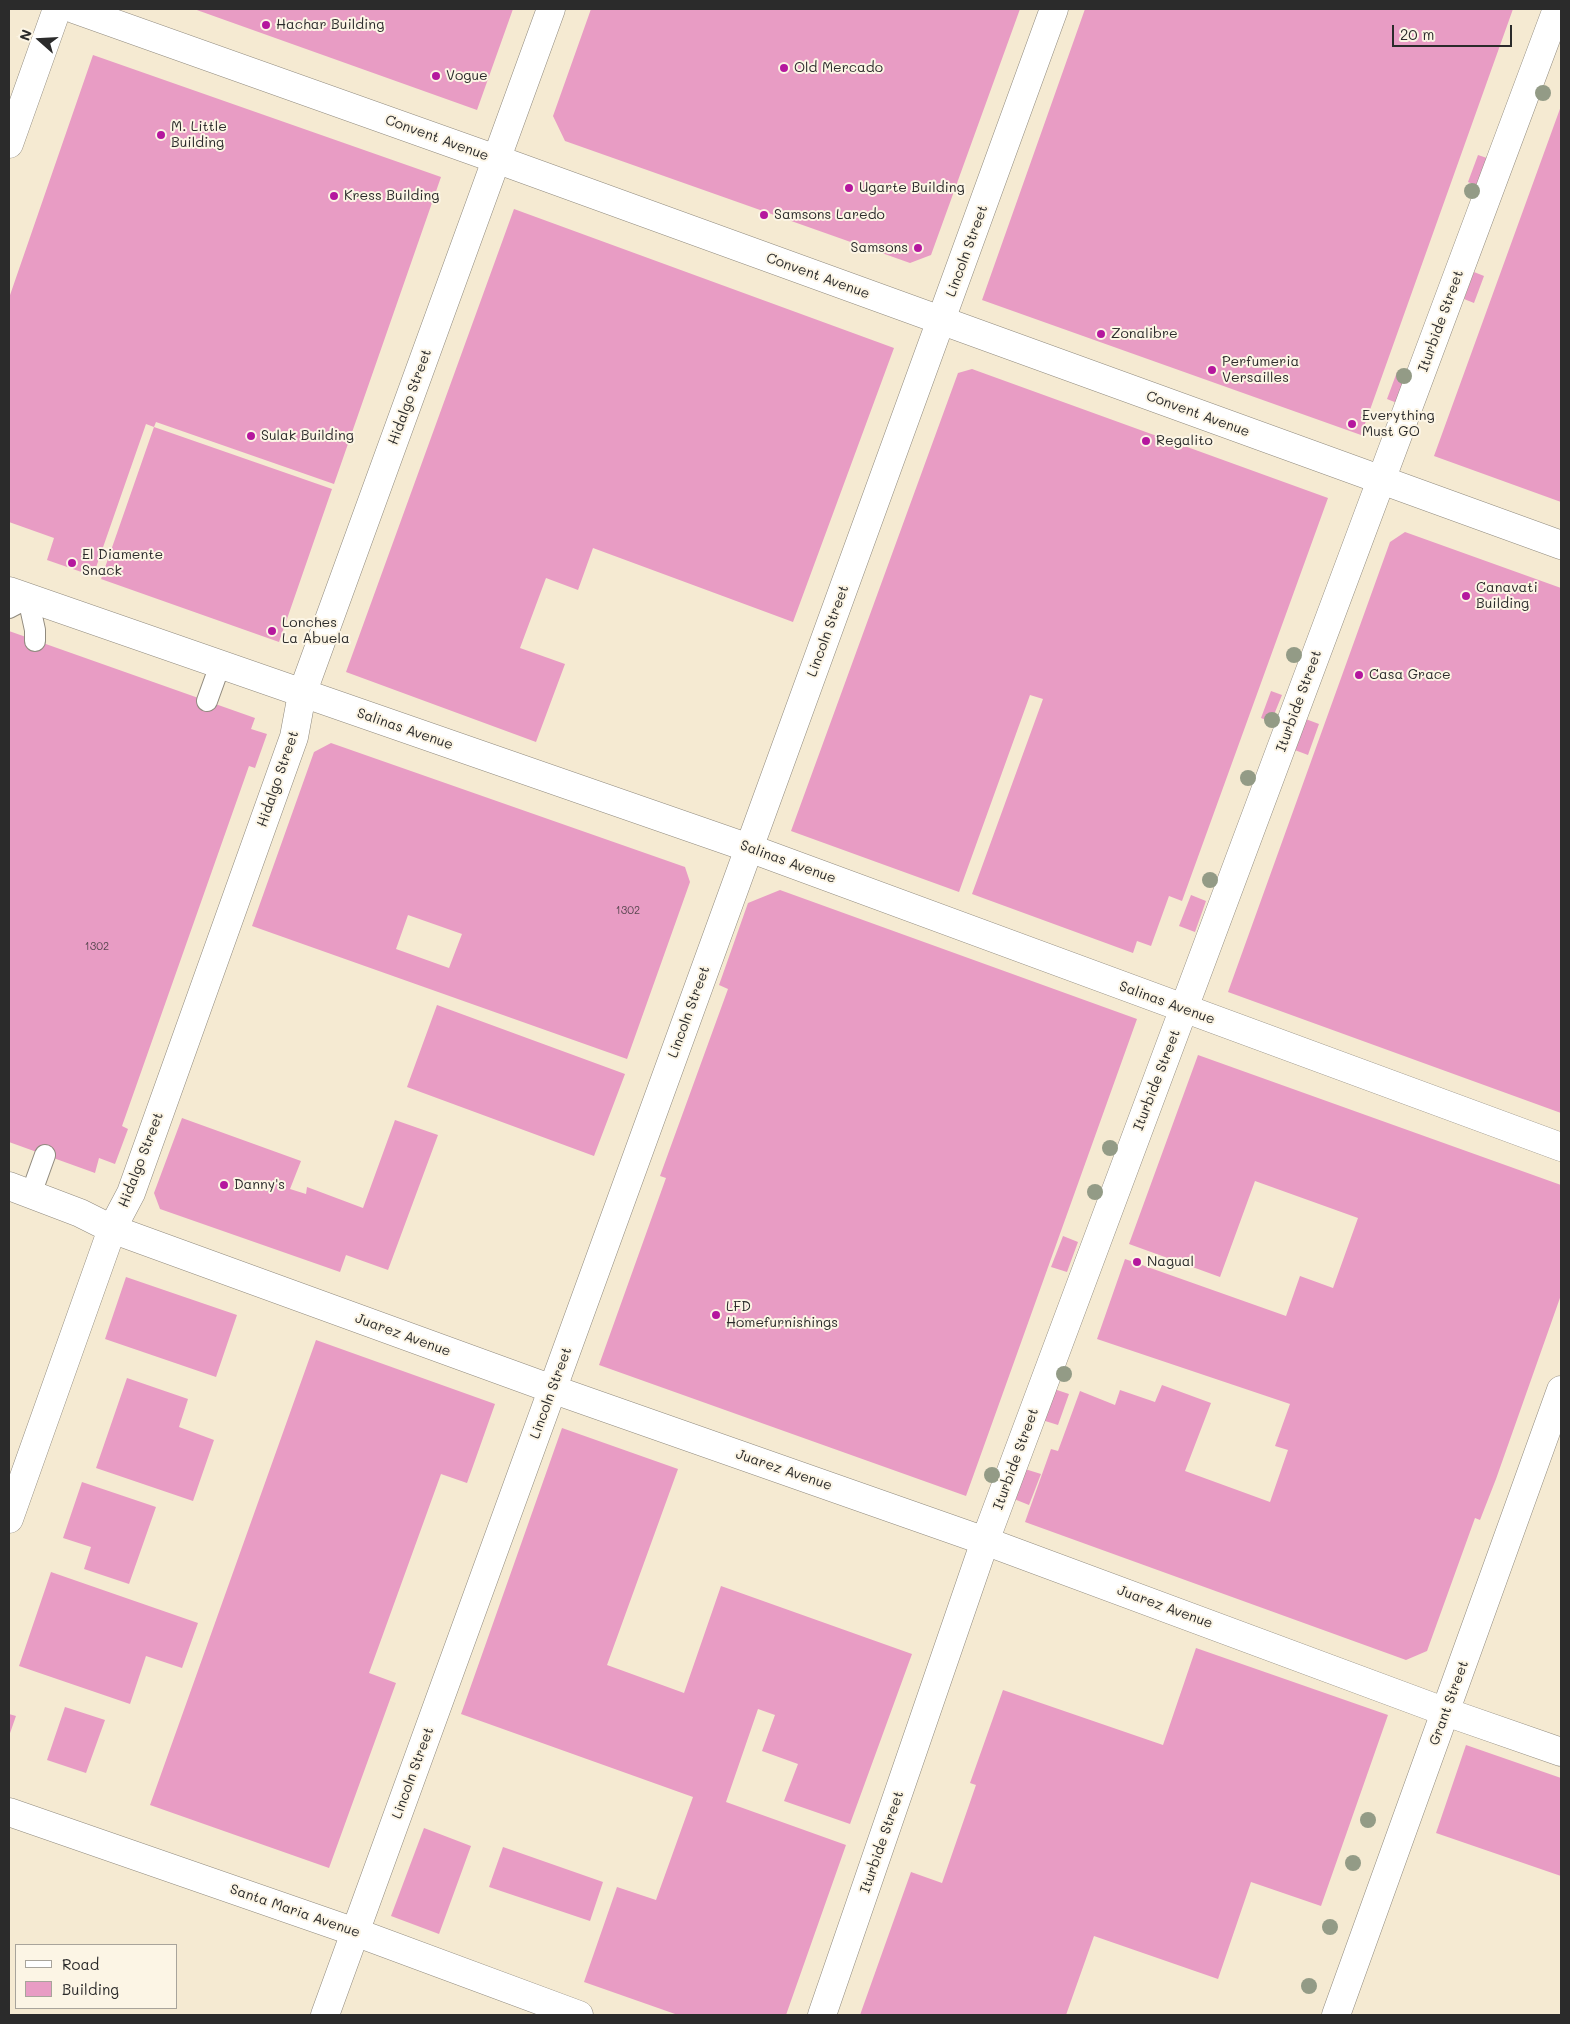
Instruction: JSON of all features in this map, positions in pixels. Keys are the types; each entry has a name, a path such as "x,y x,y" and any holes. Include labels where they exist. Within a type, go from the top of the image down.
{"street":[{"path":"9,144 57,9"},
{"name":"Convent Avenue","path":"74,9 496,159 1561,545"},
{"name":"Hidalgo Street","path":"9,1519 112,1229 131,1193 294,737 302,694 551,9"},
{"name":"Lincoln Street","path":"324,2015 1054,9"},
{"name":"Iturbide Street","path":"822,2015 985,1541 1557,9"},
{"name":"Salinas Avenue","path":"15,599 220,665 749,848 1561,1147"},
{"name":"Juarez Avenue","path":"20,1190 80,1213 112,1229 552,1389 985,1541 1446,1712 1561,1752"},
{"name":"Grant Street","path":"1336,2015 1561,1390"},
{"name":"Santa Maria Avenue","path":"9,1812 355,1932 579,2015"}],"lane":[{"path":"15,599 36,630 35,641"},
{"path":"207,701 220,665"},
{"path":"20,1190 45,1155"}],"building":[{"name":"Vogue","path":"194,9 513,9 477,110"},
{"path":"591,9 1020,9 931,255 910,263 565,141 553,116"},
{"path":"1085,9 1513,9 1361,435 982,300"},
{"path":"93,55 441,177 334,484 156,422 154,427 146,424 93,576 47,560 54,538 9,522 9,298"},
{"path":"1561,106 1561,502 1434,456"},
{"path":"1478,155 1487,158 1477,186 1468,182"},
{"path":"514,209 894,348 793,622 593,548 578,590 546,578 520,648 565,664 536,742 346,672"},
{"path":"1474,272 1484,276 1474,303 1464,299"},
{"path":"972,369 1328,498 1182,901 1169,896 1151,946 1137,941 1133,953 972,894 1043,699 1030,695 959,892 791,831 958,373"},
{"path":"1397,372 1408,376 1397,403 1387,399"},
{"path":"154,427 332,489 279,642 101,579"},
{"path":"1405,532 1561,588 1561,1113 1228,992 1390,542"},
{"path":"9,631 255,718 251,729 267,734 255,768 249,766 122,1126 128,1129 115,1164 99,1158 95,1173 9,1142"},
{"path":"1271,691 1282,695 1271,722 1261,718"},
{"path":"1303,718 1319,724 1308,755 1292,749"},
{"path":"331,743 685,867 690,882 627,1059 252,926 314,752","holes":["408,915 462,934 449,968 396,949"]},
{"path":"780,890 1137,1019 966,1496 599,1365 666,1178 660,1176 728,989 719,985 748,903"},
{"path":"1191,895 1206,901 1195,932 1179,926"},
{"path":"437,1005 625,1074 594,1156 407,1087"},
{"path":"1198,1055 1561,1185 1561,1295 1496,1479 1480,1520 1475,1518 1427,1651 1406,1660 1025,1522 1051,1449 1058,1451 1080,1391 1115,1405 1120,1390 1155,1402 1162,1385 1211,1403 1185,1471 1270,1502 1288,1450 1275,1446 1290,1404 1097,1339 1125,1259 1286,1316 1300,1276 1333,1288 1358,1218 1255,1181 1220,1277 1129,1244"},
{"path":"182,1118 301,1161 290,1189 306,1194 307,1187 363,1208 395,1120 438,1135 388,1270 346,1255 340,1272 160,1209 154,1193"},
{"path":"1063,1236 1078,1242 1067,1272 1051,1267"},
{"path":"126,1277 237,1315 216,1377 105,1339"},
{"path":"316,1340 495,1404 467,1483 441,1474 369,1673 396,1683 329,1868 150,1805"},
{"path":"127,1378 188,1399 179,1427 214,1440 193,1501 96,1468"},
{"path":"1054,1389 1069,1394 1058,1425 1042,1420"},
{"path":"562,1428 678,1469 607,1665 684,1693 721,1586 912,1654 850,1824 784,1801 798,1764 762,1751 775,1715 758,1709 726,1802 846,1845 786,2015 678,2015 584,1982 617,1887 656,1900 693,1797 461,1714"},
{"path":"1025,1469 1041,1474 1029,1505 1014,1499"},
{"path":"82,1482 156,1507 129,1584 84,1569 91,1547 63,1538"},
{"path":"51,1572 198,1623 182,1668 146,1656 130,1704 19,1666"},
{"path":"1196,1648 1388,1715 1321,1906 1251,1882 1218,1979 1094,1936 1066,2015 860,2015 911,1872 942,1883 976,1785 970,1783 1003,1690 1163,1745"},
{"path":"65,1707 105,1720 86,1773 47,1760"},
{"path":"9,1714 16,1716 9,1736"},
{"path":"1466,1745 1561,1778 1561,1876 1436,1833"},
{"path":"424,1828 471,1846 439,1934 391,1916"},
{"path":"503,1847 603,1882 590,1921 489,1887"}],"place":[{"name":"Hachar Building","path":"266,25"},
{"name":"Old Mercado","path":"784,68"},
{"name":"Vogue","path":"436,76"},
{"name":"M. Little Building","path":"161,135"},
{"name":"Ugarte Building","path":"849,188"},
{"name":"Kress Building","path":"334,196"},
{"name":"Samsons Laredo","path":"764,215"},
{"name":"Samsons","path":"918,248"},
{"name":"Zonalibre","path":"1101,334"},
{"name":"Perfumeria Versailles","path":"1212,370"},
{"name":"Everything Must GO","path":"1352,424"},
{"name":"Sulak Building","path":"251,436"},
{"name":"Regalito","path":"1146,441"},
{"name":"El Diamente Snack","path":"72,563"},
{"name":"Canavati Building","path":"1466,596"},
{"name":"Lonches La Abuela","path":"272,631"},
{"name":"Casa Grace","path":"1359,675"},
{"name":"Danny's","path":"224,1185"},
{"name":"Nagual","path":"1137,1262"},
{"name":"LFD Homefurnishings","path":"716,1315"}]}
